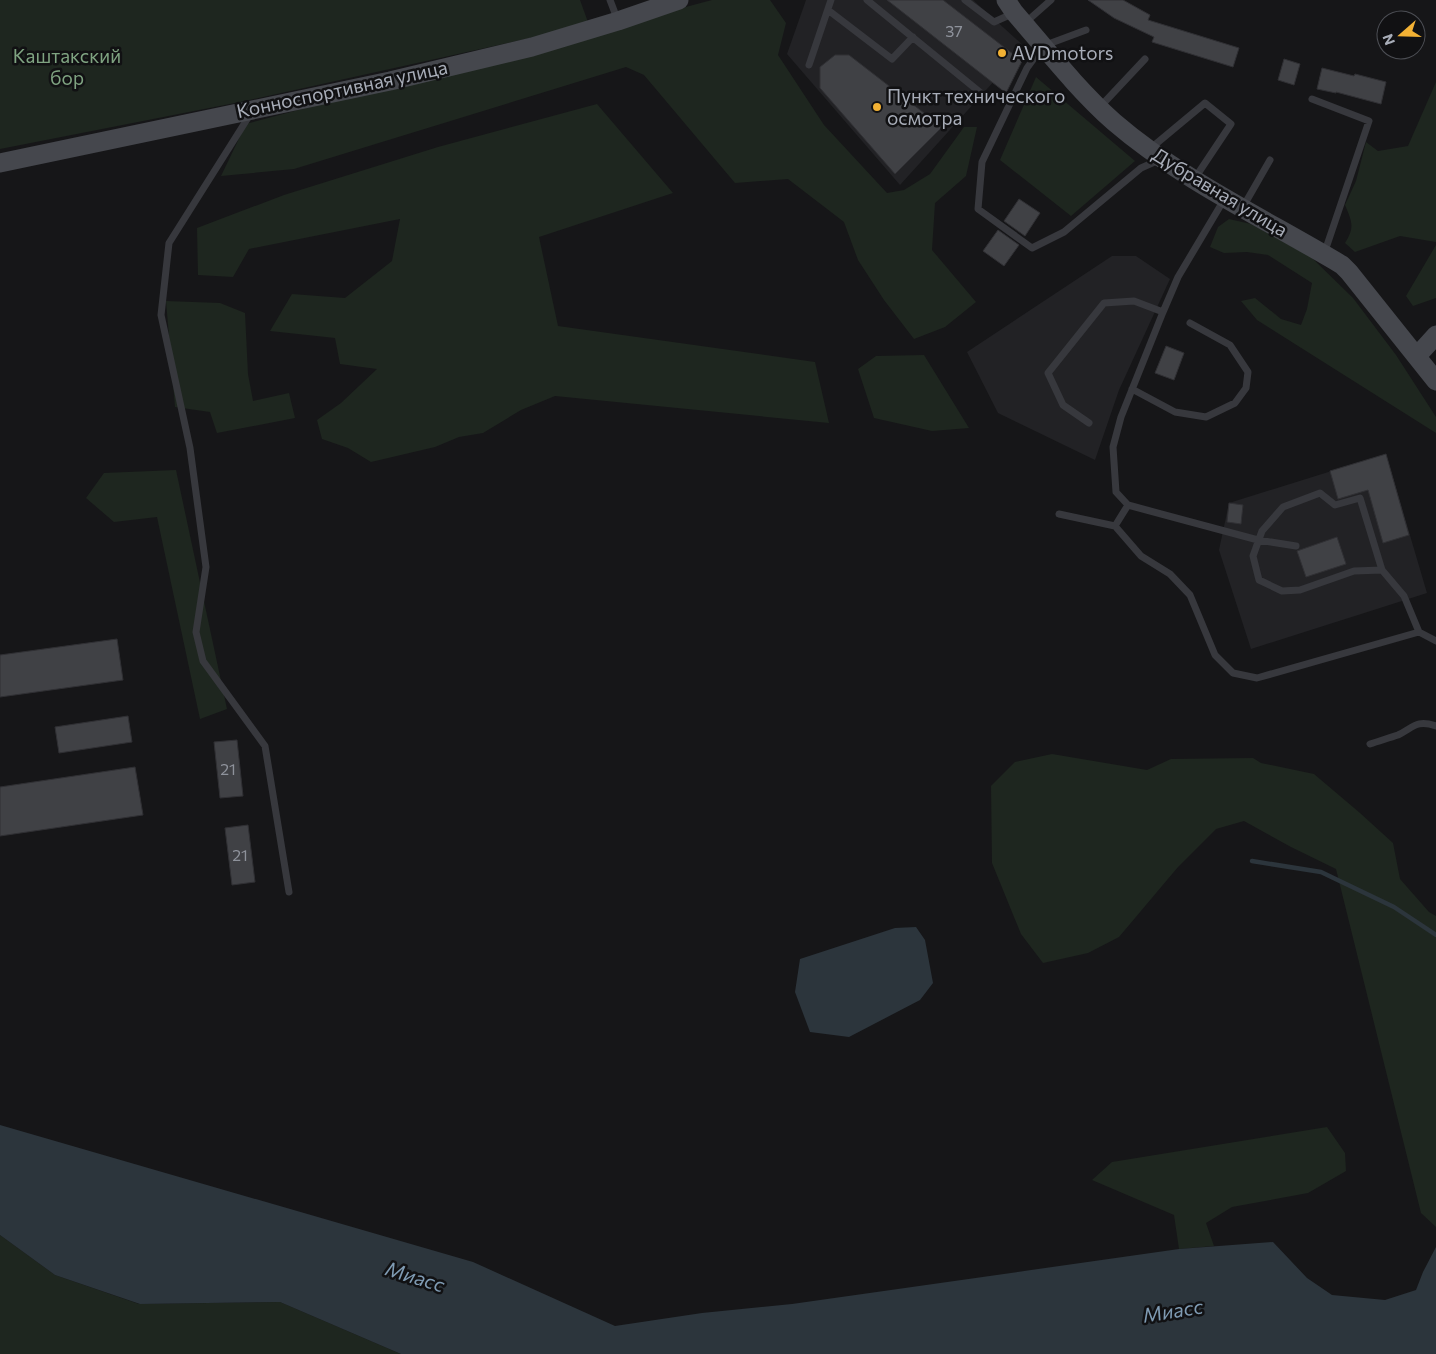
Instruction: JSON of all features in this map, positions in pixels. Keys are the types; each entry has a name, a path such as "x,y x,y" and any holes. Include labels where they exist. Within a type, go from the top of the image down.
{"main road":[{"name":"Конноспортивная улица","path":"0,162 390,80 532,47 679,0"},
{"name":"Дубравная улица","path":"1015,12 1099,108 1155,154 1225,198 1324,255 1349,272 1436,381"},
{"path":"1416,356 1436,335"}],"lane":[{"path":"610,0 618,21"},
{"path":"808,65 831,0"},
{"path":"867,0 988,98"},
{"path":"965,0 994,22 1015,12 1051,0"},
{"path":"828,10 892,59 913,37"},
{"path":"1086,30 1043,46 1027,68 982,162 978,209 1032,248 1064,232 1142,168 1205,103 1231,124 1194,179"},
{"path":"1099,108 1145,59"},
{"path":"1312,99 1369,121 1324,255"},
{"path":"253,109 169,243 161,315 190,448 206,567 196,632 203,661 265,746 289,892"},
{"path":"1243,208 1270,160"},
{"path":"1225,198 1178,277 1121,417 1114,447 1116,492 1128,505 1258,540 1296,546"},
{"path":"1089,423 1063,405 1048,373 1104,303 1134,301 1163,312"},
{"path":"1132,389 1175,412 1206,417 1235,403 1246,388 1248,372 1230,345 1190,323"},
{"path":"1382,570 1354,571 1300,590 1282,591 1259,580 1253,556 1258,540 1282,507 1320,493 1335,505 1360,498 1382,570 1404,596 1419,632 1436,641"},
{"path":"1115,526 1128,505"},
{"path":"1059,514 1115,526 1141,556 1170,574 1190,595 1215,655 1233,673 1257,678 1419,632"},
{"path":"1370,744 1400,734 1410,726 1427,723 1436,726"}],"shaded area":[{"path":"806,0 973,0 1025,47 900,185 787,54"},
{"path":"1112,256 1136,256 1170,279 1119,390 1095,460 998,413 967,352"},
{"path":"1386,454 1427,593 1251,649 1219,550 1229,503"}],"green space":[{"name":"Каштакский бор","path":"0,0 580,0 589,25 245,101 0,149"},
{"path":"712,0 770,0 786,23 778,55 824,125 887,193 904,190 930,174 964,127 977,127 966,176 935,203 932,250 976,302 945,327 914,339 884,300 858,260 844,222 788,179 735,183 644,75 626,67 294,169 221,176 246,124"},
{"path":"1036,77 1135,161 1071,216 1000,160"},
{"path":"1436,82 1436,242 1400,236 1355,252 1345,243 1350,233 1351,224 1345,205 1356,181 1366,142 1378,151 1408,146"},
{"path":"597,104 673,193 539,237 558,326 815,362 829,423 555,396 521,410 483,433 459,437 435,447 371,462 348,448 322,439 317,420 341,403 377,369 340,364 335,338 270,331 292,294 345,298 392,261 400,219 249,249 233,277 198,275 197,228 284,195 438,147"},
{"path":"1229,219 1251,224 1311,257 1353,298 1396,355 1436,417 1436,433 1257,320 1241,301 1255,298 1281,319 1301,325 1307,309 1312,283 1268,255 1247,252 1224,253 1210,247 1218,227"},
{"path":"1436,245 1436,298 1413,306 1406,296"},
{"path":"166,301 220,303 245,313 248,374 253,401 289,393 295,418 217,433 210,412 175,407"},
{"path":"924,355 969,428 932,431 874,418 858,369 876,356"},
{"path":"176,470 227,709 200,719 157,517 114,522 86,498 104,473"},
{"path":"1052,754 1147,770 1171,759 1253,758 1261,763 1314,774 1393,843 1400,879 1429,912 1436,916 1436,1227 1421,1213 1336,869 1244,821 1216,829 1178,867 1119,937 1088,953 1043,963 1021,934 992,863 991,786 1015,762"},
{"path":"1327,1127 1345,1153 1346,1171 1308,1193 1232,1207 1206,1223 1214,1246 1179,1249 1174,1215 1092,1180 1112,1162"},
{"path":"0,1235 55,1275 139,1304 280,1302 401,1354 0,1354"}],"water":[{"path":"916,927 925,940 933,983 920,1000 849,1037 810,1032 795,992 800,959 895,928"},
{"name":"Миасс","path":"0,1125 473,1262 615,1326 702,1313 792,1304 1179,1249 1273,1242 1307,1278 1332,1295 1385,1300 1416,1290 1436,1247 1436,1354 401,1354 280,1302 140,1304 55,1275 0,1235"}],"building":[{"path":"887,0 943,0 1022,61 1006,93"},
{"path":"1088,0 1123,0 1150,15 1148,20 1239,48 1233,67 1152,42 1154,37 1114,18"},
{"name":"Пункт технического осмотра","path":"835,55 849,55 942,127 895,174 820,88 820,67"},
{"path":"1284,59 1300,64 1294,85 1278,80"},
{"path":"1322,68 1386,82 1381,104 1317,89"},
{"path":"1019,199 1040,213 1025,236 1004,221"},
{"path":"998,230 1019,245 1004,266 983,251"},
{"path":"1166,346 1184,353 1174,380 1155,373"},
{"path":"1386,454 1409,535 1383,543 1368,490 1338,499 1330,471"},
{"path":"1229,503 1243,505 1241,524 1227,522"},
{"path":"1337,537 1346,564 1306,577 1297,551"},
{"path":"117,639 123,680 0,697 0,655"},
{"path":"128,716 132,742 59,753 55,727"},
{"path":"237,740 243,796 220,798 214,742"},
{"path":"135,767 143,815 0,836 0,787"},
{"path":"248,825 255,882 232,885 225,828"}],"waterway":[{"path":"1252,861 1321,872 1394,907 1436,935"}],"place":[{"name":"AVDmotors","path":"1002,53"},
{"name":"Пункт технического осмотра","path":"877,107"}]}
